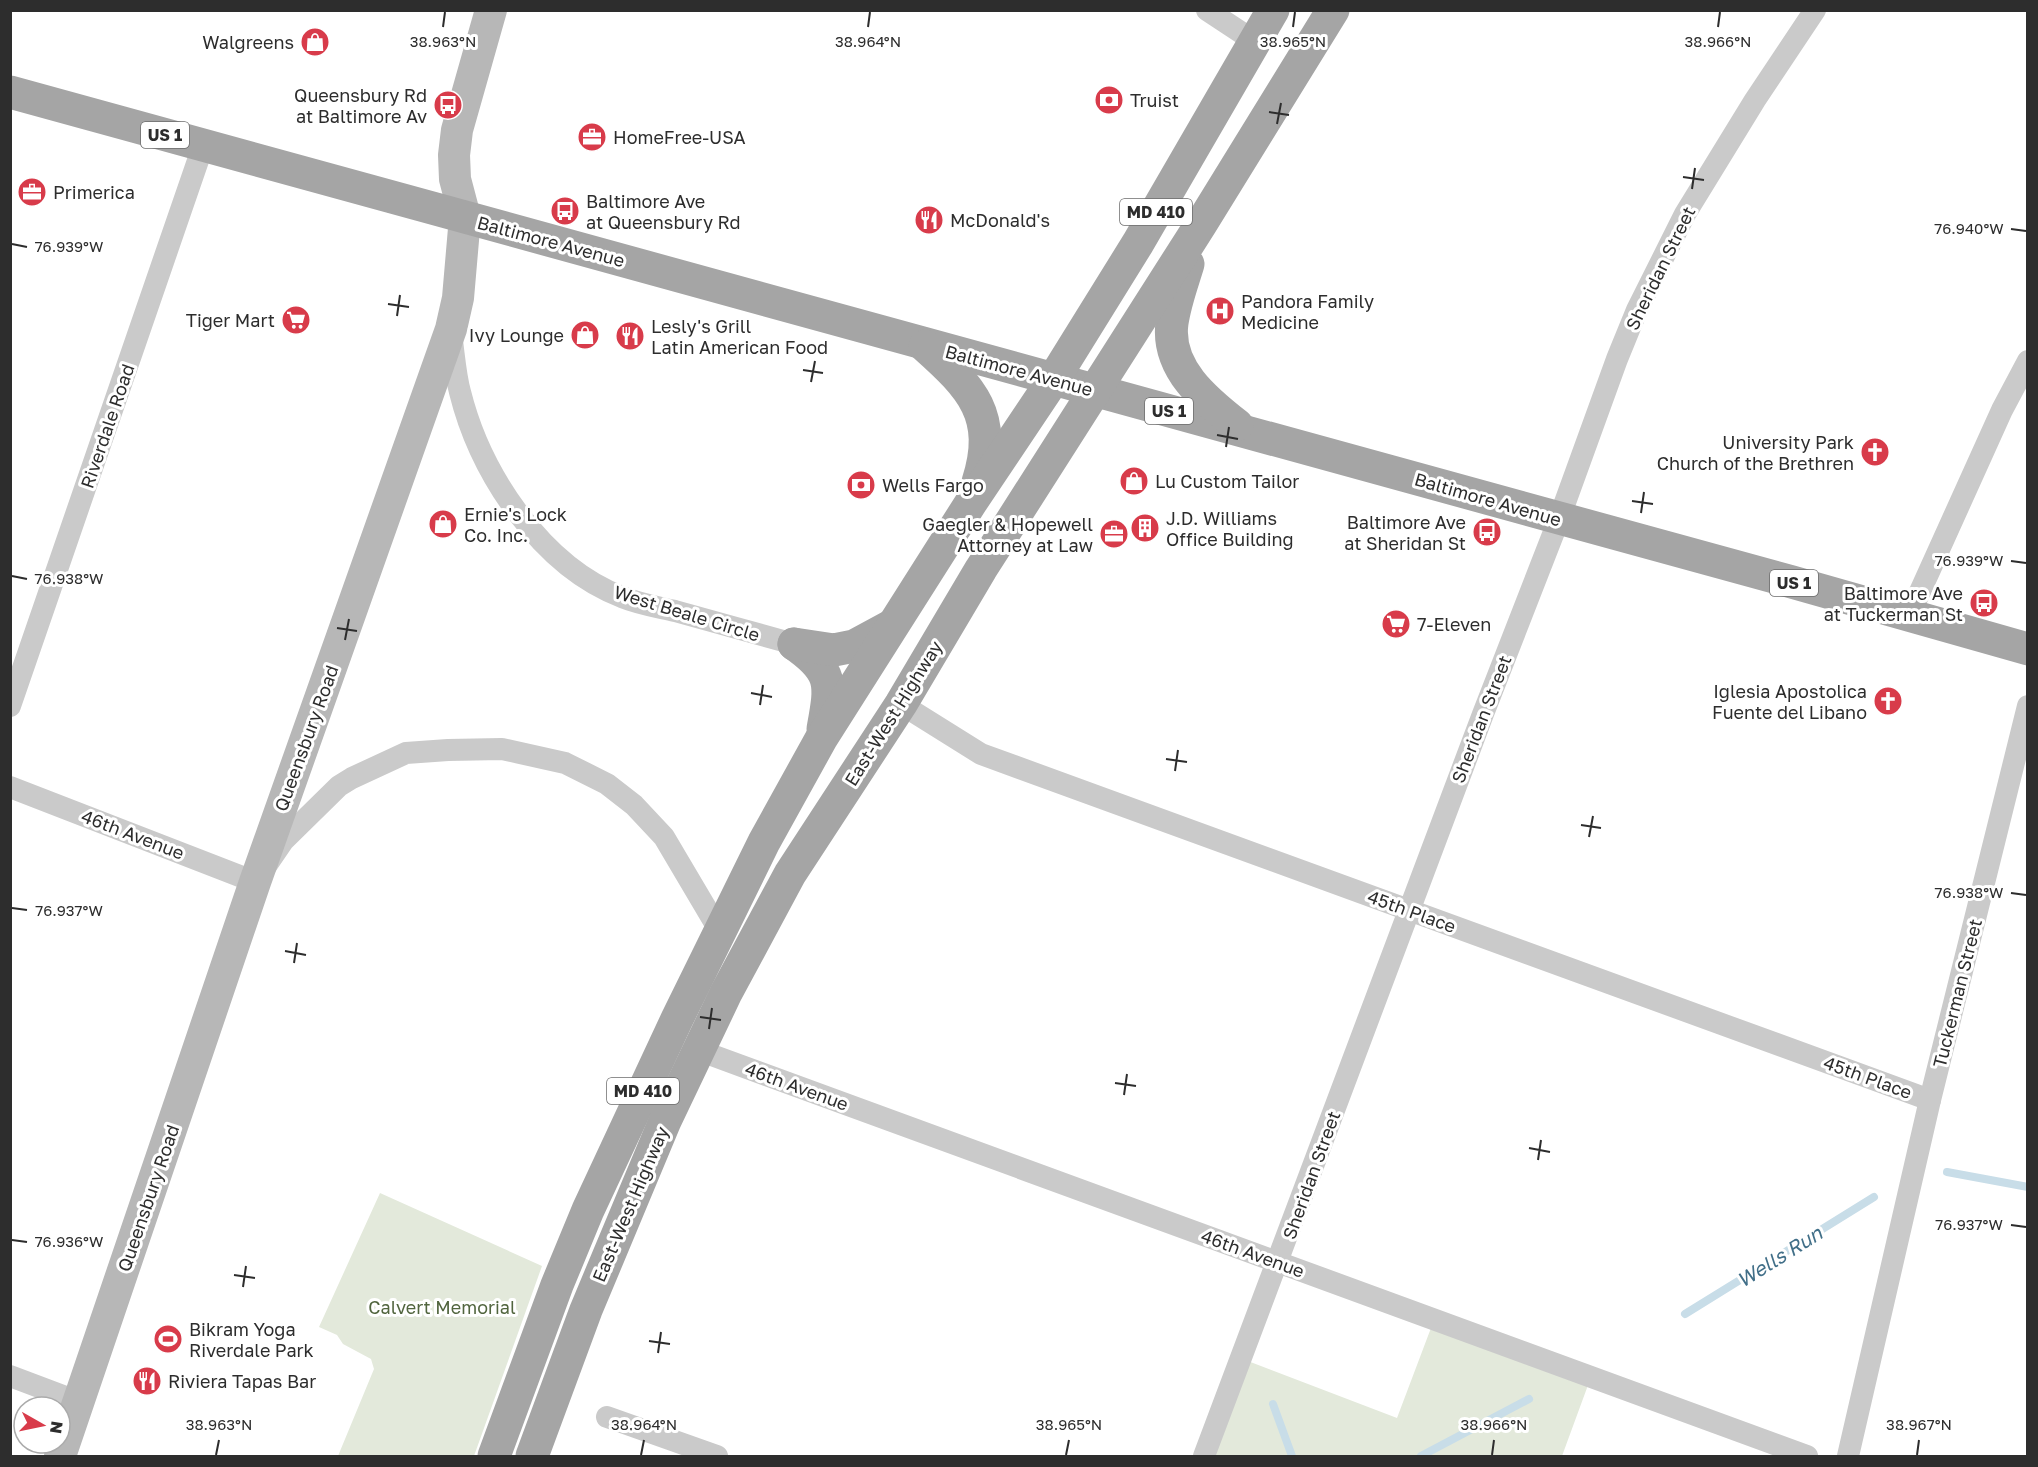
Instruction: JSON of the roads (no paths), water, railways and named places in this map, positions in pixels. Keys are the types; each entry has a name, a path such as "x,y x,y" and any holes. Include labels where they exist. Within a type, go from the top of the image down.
{"main road":[{"name":"East-West Highway","path":"494,1456 557,1285 588,1210 719,930 764,842 821,740 972,501 1053,380 1138,243 1274,10"},
{"name":"East-West Highway","path":"532,1456 625,1213 698,1050 748,949 790,874 901,704 981,569 1093,390 1201,224 1333,10"},
{"name":"Baltimore Avenue","path":"10,92 1053,380 1246,431 2028,649"},
{"path":"1201,224 1176,302 1171,326 1174,349 1182,371 1197,390 1246,431"},
{"path":"922,344 954,372 972,395 983,419 987,438 984,463 972,501"},
{"path":"794,644 834,650 854,646 893,625"},
{"path":"794,644 811,656 822,668 828,683 828,701 821,740"}],"street":[{"name":"Queensbury Road","path":"60,1456 255,882 451,329 459,289 465,218 455,179 456,139 462,106 491,10"},
{"path":"1207,10 1254,41"},
{"name":"Sheridan Street","path":"1204,1456 1483,714 1559,519 1617,359 1660,262 1685,214 1740,124 1815,10"},
{"name":"Riverdale Road","path":"10,706 203,146"},
{"name":"West Beale Circle","path":"451,329 459,391 494,476 518,513 540,539 566,563 592,582 622,597 794,644"},
{"path":"1909,616 2002,410 2028,361"},
{"name":"45th Place","path":"901,704 981,753 1930,1100"},
{"name":"Tuckerman Street","path":"1848,1456 1930,1100 2028,706"},
{"path":"255,882 283,841 339,786 352,778 406,753 502,749 565,763 607,784 634,805 664,837 719,930"},
{"name":"46th Avenue","path":"10,787 255,882"},
{"name":"46th Avenue","path":"698,1050 1808,1456"},
{"path":"10,1376 79,1402"},
{"path":"607,1417 717,1456"}],"waterway":[{"name":"Wells Run","path":"1947,1172 2028,1187"},
{"name":"Wells Run","path":"1685,1314 1874,1197"},
{"name":"Wells Run","path":"1421,1456 1529,1399"},
{"path":"1273,1404 1292,1456"}],"place":[{"name":"Walgreens","path":"315,42"},
{"name":"Truist","path":"1109,100"},
{"name":"Queensbury Rd at Baltimore Av","path":"448,105"},
{"name":"HomeFree-USA","path":"592,137"},
{"name":"Primerica","path":"32,192"},
{"name":"Baltimore Ave at Queensbury Rd","path":"565,211"},
{"name":"McDonald's","path":"929,220"},
{"name":"Pandora Family Medicine","path":"1220,311"},
{"name":"Tiger Mart","path":"296,320"},
{"name":"Ivy Lounge","path":"585,335"},
{"name":"Lesly's Grill Latin American Food","path":"630,336"},
{"name":"University Park Church of the Brethren","path":"1875,452"},
{"name":"Lu Custom Tailor","path":"1134,481"},
{"name":"Wells Fargo","path":"861,485"},
{"name":"Ernie's Lock Co. Inc.","path":"443,524"},
{"name":"J.D. Williams Office Building","path":"1145,528"},
{"name":"Baltimore Ave at Sheridan St","path":"1487,532"},
{"name":"Gaegler & Hopewell Attorney at Law","path":"1114,534"},
{"name":"Baltimore Ave at Tuckerman St","path":"1984,603"},
{"name":"7-Eleven","path":"1396,624"},
{"name":"Iglesia Apostolica Fuente del Libano","path":"1888,701"},
{"name":"Bikram Yoga Riverdale Park","path":"168,1339"},
{"name":"Riviera Tapas Bar","path":"147,1381"}],"park label":[{"name":"Calvert Memorial","path":"442,1307"}]}
